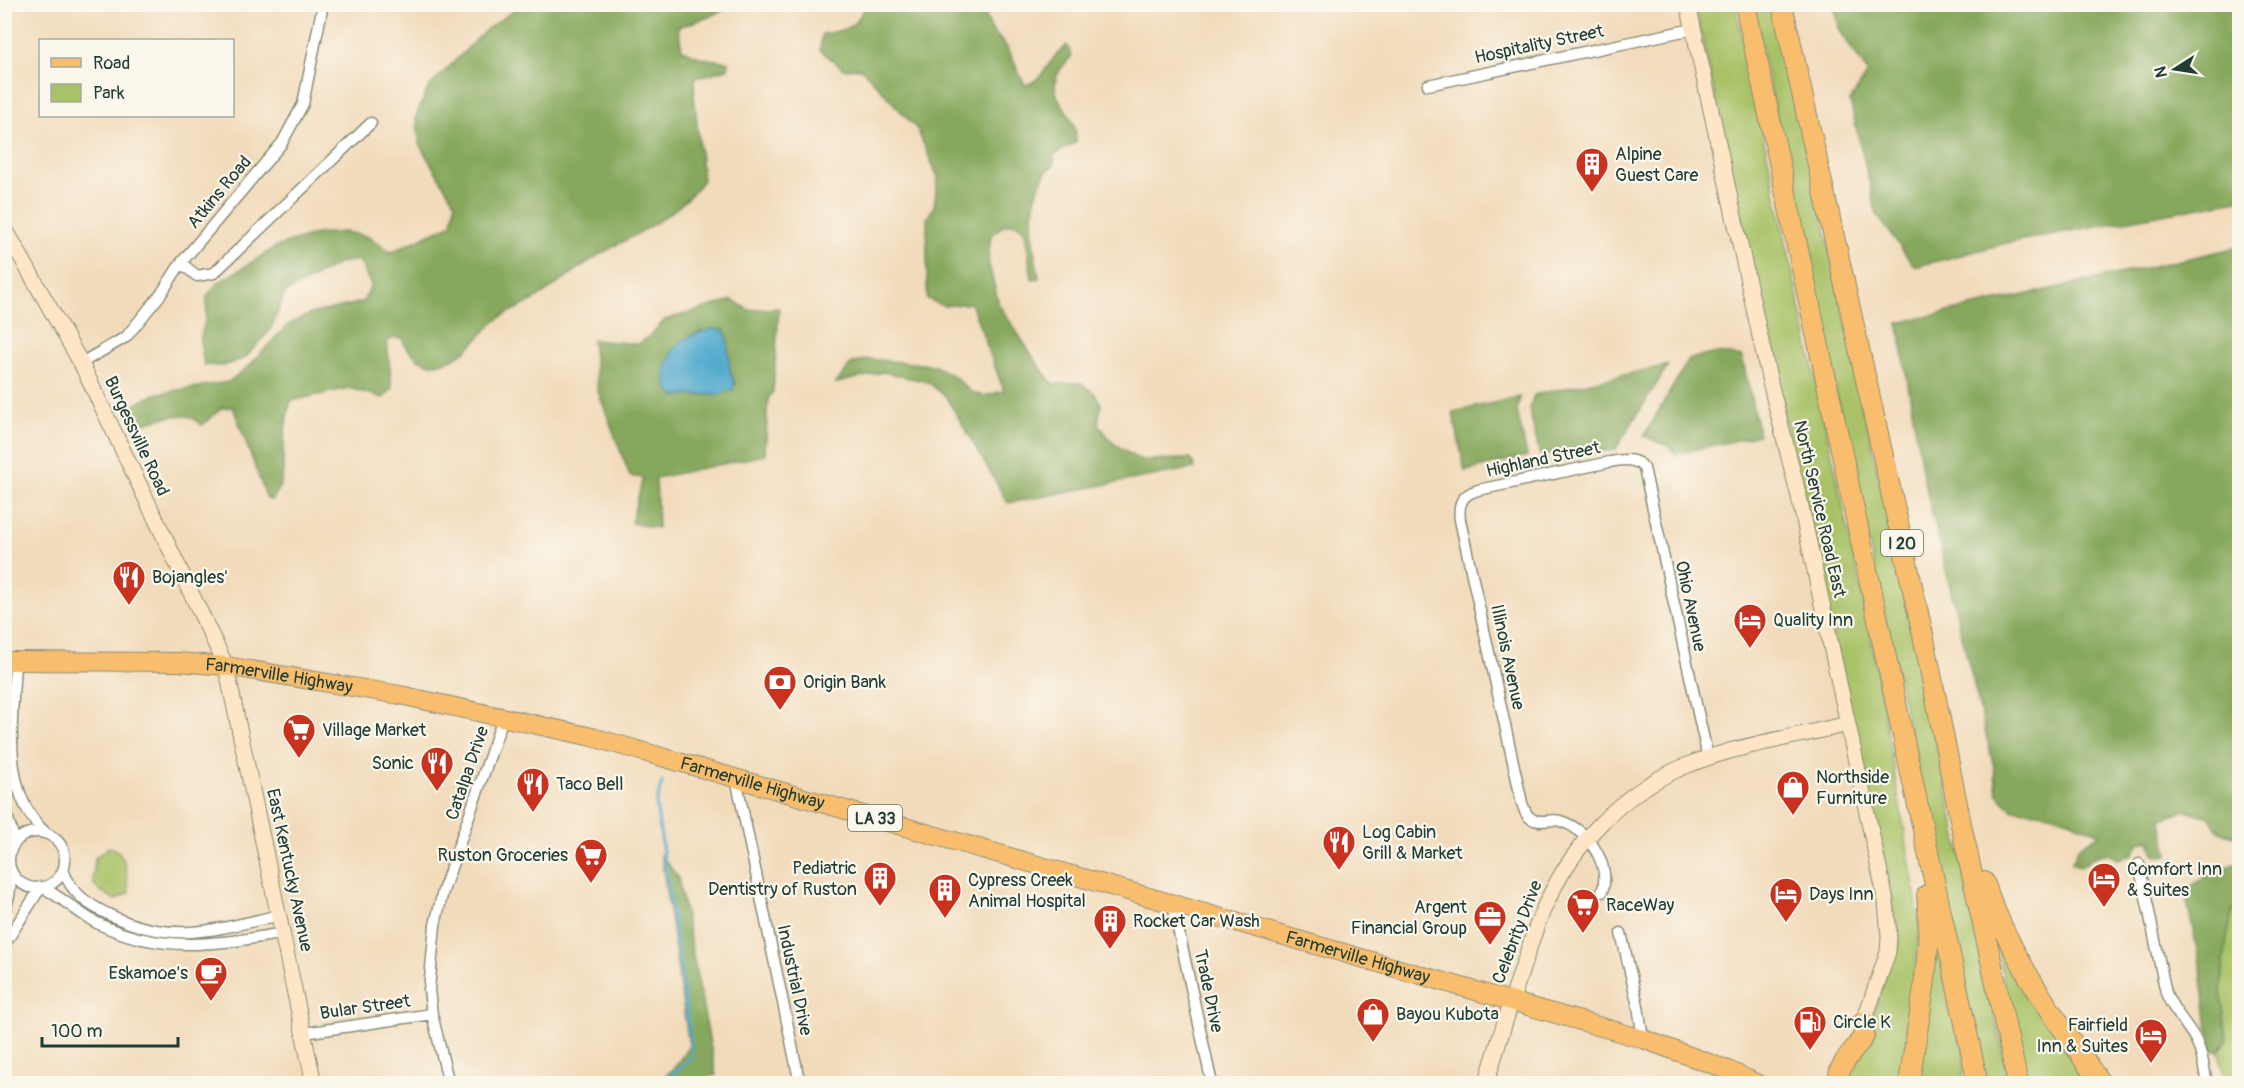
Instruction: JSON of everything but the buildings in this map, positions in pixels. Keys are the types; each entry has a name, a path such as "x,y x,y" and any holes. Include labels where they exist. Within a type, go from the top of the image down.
{"highway":[{"name":"I 20","path":"1745,4 1978,1083"},
{"name":"I 20","path":"1782,4 1925,644 1962,828 2018,1083"},
{"path":"1903,735 1920,842 1928,915 1927,961 1909,1078"},
{"path":"1962,828 1978,864 2002,931 2027,977 2101,1083"},
{"path":"1837,1083 1837,1077 1845,1061 1864,1036 1864,1021"}],"main road":[{"name":"Farmerville Highway","path":"10,661 178,662 226,666 400,696 592,737 1173,906 1512,1000 1643,1039 1758,1083"}],"street":[{"name":"Atkins Road","path":"81,363 126,337 161,294 181,263 282,142 303,104 323,4"},
{"name":"North Service Road East","path":"1688,4 1769,378 1799,496 1888,918 1888,952 1864,1021"},
{"name":"Hospitality Street","path":"1428,85 1693,29"},
{"path":"181,263 196,276 214,273 371,123"},
{"name":"Burgessville Road","path":"4,227 81,363 226,666"},
{"name":"Highland Street","path":"1460,503 1467,495 1478,490 1610,462 1632,460 1639,462"},
{"name":"Ohio Avenue","path":"1639,462 1644,468 1708,758"},
{"name":"Illinois Avenue","path":"1460,503 1460,520 1518,788 1528,816 1539,821 1560,821 1586,838"},
{"path":"10,661 10,781 32,818 54,838 64,852 63,870 71,888 89,905 120,920 151,930 176,933 198,932 280,915"},
{"name":"East Kentucky Avenue","path":"226,666 314,1083"},
{"name":"Catalpa Drive","path":"449,1083 432,1014 429,990 435,925 443,891 503,718"},
{"name":"Celebrity Drive","path":"1486,1083 1544,908 1561,875 1586,838 1609,814 1634,794 1673,772 1708,758 1846,724"},
{"name":"Industrial Drive","path":"736,778 800,1083"},
{"path":"4,806 13,835 13,845"},
{"path":"4,914 12,873 9,854 13,845 27,833 46,833"},
{"path":"1586,838 1598,852 1605,881 1602,892"},
{"path":"2139,864 2166,993 2169,1002 2195,1039 2201,1053 2207,1083"},
{"path":"12,873 23,884 30,887 41,887 53,883 63,870"},
{"path":"41,887 102,925 148,942 175,945 231,943 284,933"},
{"path":"4,945 41,887"},
{"name":"Trade Drive","path":"1173,906 1212,1083"},
{"path":"148,942 151,930"},
{"path":"1621,933 1638,1006 1643,1039"},
{"name":"Bular Street","path":"304,1033 432,1014"}],"green space":[{"path":"522,5 735,5 678,27 682,50 702,58 729,62 728,69 695,78 694,96 703,180 682,204 655,223 597,256 537,298 501,317 467,349 451,360 427,363 417,358 401,338 387,341 392,389 383,398 349,388 291,401 285,430 282,479 272,500 267,499 233,407 222,408 202,425 193,418 185,416 171,416 137,424 129,417 130,407 155,394 228,382 249,366 286,326 310,314 363,302 371,285 359,260 340,263 285,293 271,329 245,358 223,366 204,365 200,341 206,317 207,296 218,283 276,247 316,234 346,232 369,237 391,252 452,224 455,203 420,146 416,116 428,88 487,29"},
{"path":"868,5 981,5 992,30 1006,46 1025,85 1038,78 1067,45 1072,56 1060,70 1055,81 1059,100 1071,118 1075,129 1076,142 1054,155 1054,165 1044,175 1036,196 1032,231 1039,278 1032,279 1025,232 1022,227 1013,223 1002,226 991,236 988,260 999,305 1053,384 1081,383 1095,394 1101,404 1098,424 1113,443 1139,460 1191,459 1195,468 1008,503 947,398 928,382 883,372 836,383 851,364 868,359 933,365 954,376 971,392 984,396 1004,391 971,303 944,306 927,299 927,219 934,206 938,177 917,129 861,68 844,69 820,50 822,34 841,30 854,24"},
{"path":"1695,5 1735,5 1871,636 1920,928 1903,1083 1840,1083 1874,1031 1874,1010 1890,963 1899,949 1899,928 1892,911"},
{"path":"1752,5 1777,5 2010,1083 1986,1083"},
{"path":"1834,5 2239,5 2239,200 2011,242 1915,267 1877,215 1850,101 1868,73 1840,31"},
{"path":"2239,247 2239,837 2221,832 2210,817 2185,810 2161,820 2168,855 2159,856 2154,853 2150,840 2138,843 2133,855 2117,859 2109,853 2096,856 2080,867 2072,863 2078,848 2100,834 2058,816 2012,810 1997,793 1994,767 1923,476 1898,323"},
{"path":"732,300 749,310 779,308 773,392 768,399 765,455 656,478 658,528 631,523 643,478 630,476 598,391 592,340 639,344 665,320","holes":["724,331 727,336 730,372 735,384 720,394 674,396 675,348 699,332"]},
{"path":"1718,353 1742,357 1759,435 1676,454 1668,446 1644,436 1689,359"},
{"path":"1668,365 1615,450 1540,455 1529,409 1534,395"},
{"path":"1520,397 1517,411 1527,456 1465,471 1453,412"},
{"path":"109,847 120,853 123,859 129,893 115,900 95,887 93,879 95,858"},
{"path":"661,855 678,877 716,1075 704,1078 705,1083 657,1083 675,1067 689,1046"},
{"path":"2239,862 2239,903 2232,912 2221,992 2227,1039 2219,1052 2212,1050 2209,1037 2201,969 2185,891 2207,875"},
{"path":"2239,903 2239,1083 2226,1083 2219,1052 2227,1039 2221,992 2232,912"},
{"path":"1992,926 2094,1083 2026,1083"},
{"path":"1934,928 1964,1056 1963,1083 1912,1084"}],"water":[{"path":"713,329 724,330 727,336 730,372 735,384 732,390 720,394 674,396 667,386 666,373 675,348 697,333"}],"waterway":[{"path":"662,782 656,804 692,1051 689,1060 662,1084"}],"place":[{"name":"Alpine Guest Care","path":"1592,193"},
{"name":"Bojangles'","path":"129,606"},
{"name":"Quality Inn","path":"1750,649"},
{"name":"Origin Bank","path":"780,711"},
{"name":"Village Market","path":"299,759"},
{"name":"Sonic","path":"437,792"},
{"name":"Taco Bell","path":"533,813"},
{"name":"Northside Furniture","path":"1793,816"},
{"name":"Log Cabin Grill & Market","path":"1339,871"},
{"name":"Ruston Groceries","path":"591,884"},
{"name":"Pediatric Dentistry of Ruston","path":"880,907"},
{"name":"Comfort Inn & Suites","path":"2104,908"},
{"name":"Cypress Creek Animal Hospital","path":"945,919"},
{"name":"Days Inn","path":"1786,923"},
{"name":"RaceWay","path":"1583,934"},
{"name":"Argent Financial Group","path":"1490,946"},
{"name":"Rocket Car Wash","path":"1110,950"},
{"name":"Eskamoe's","path":"211,1002"},
{"name":"Bayou Kubota","path":"1373,1043"},
{"name":"Circle K","path":"1810,1051"},
{"name":"Fairfield Inn & Suites","path":"2151,1064"}]}
